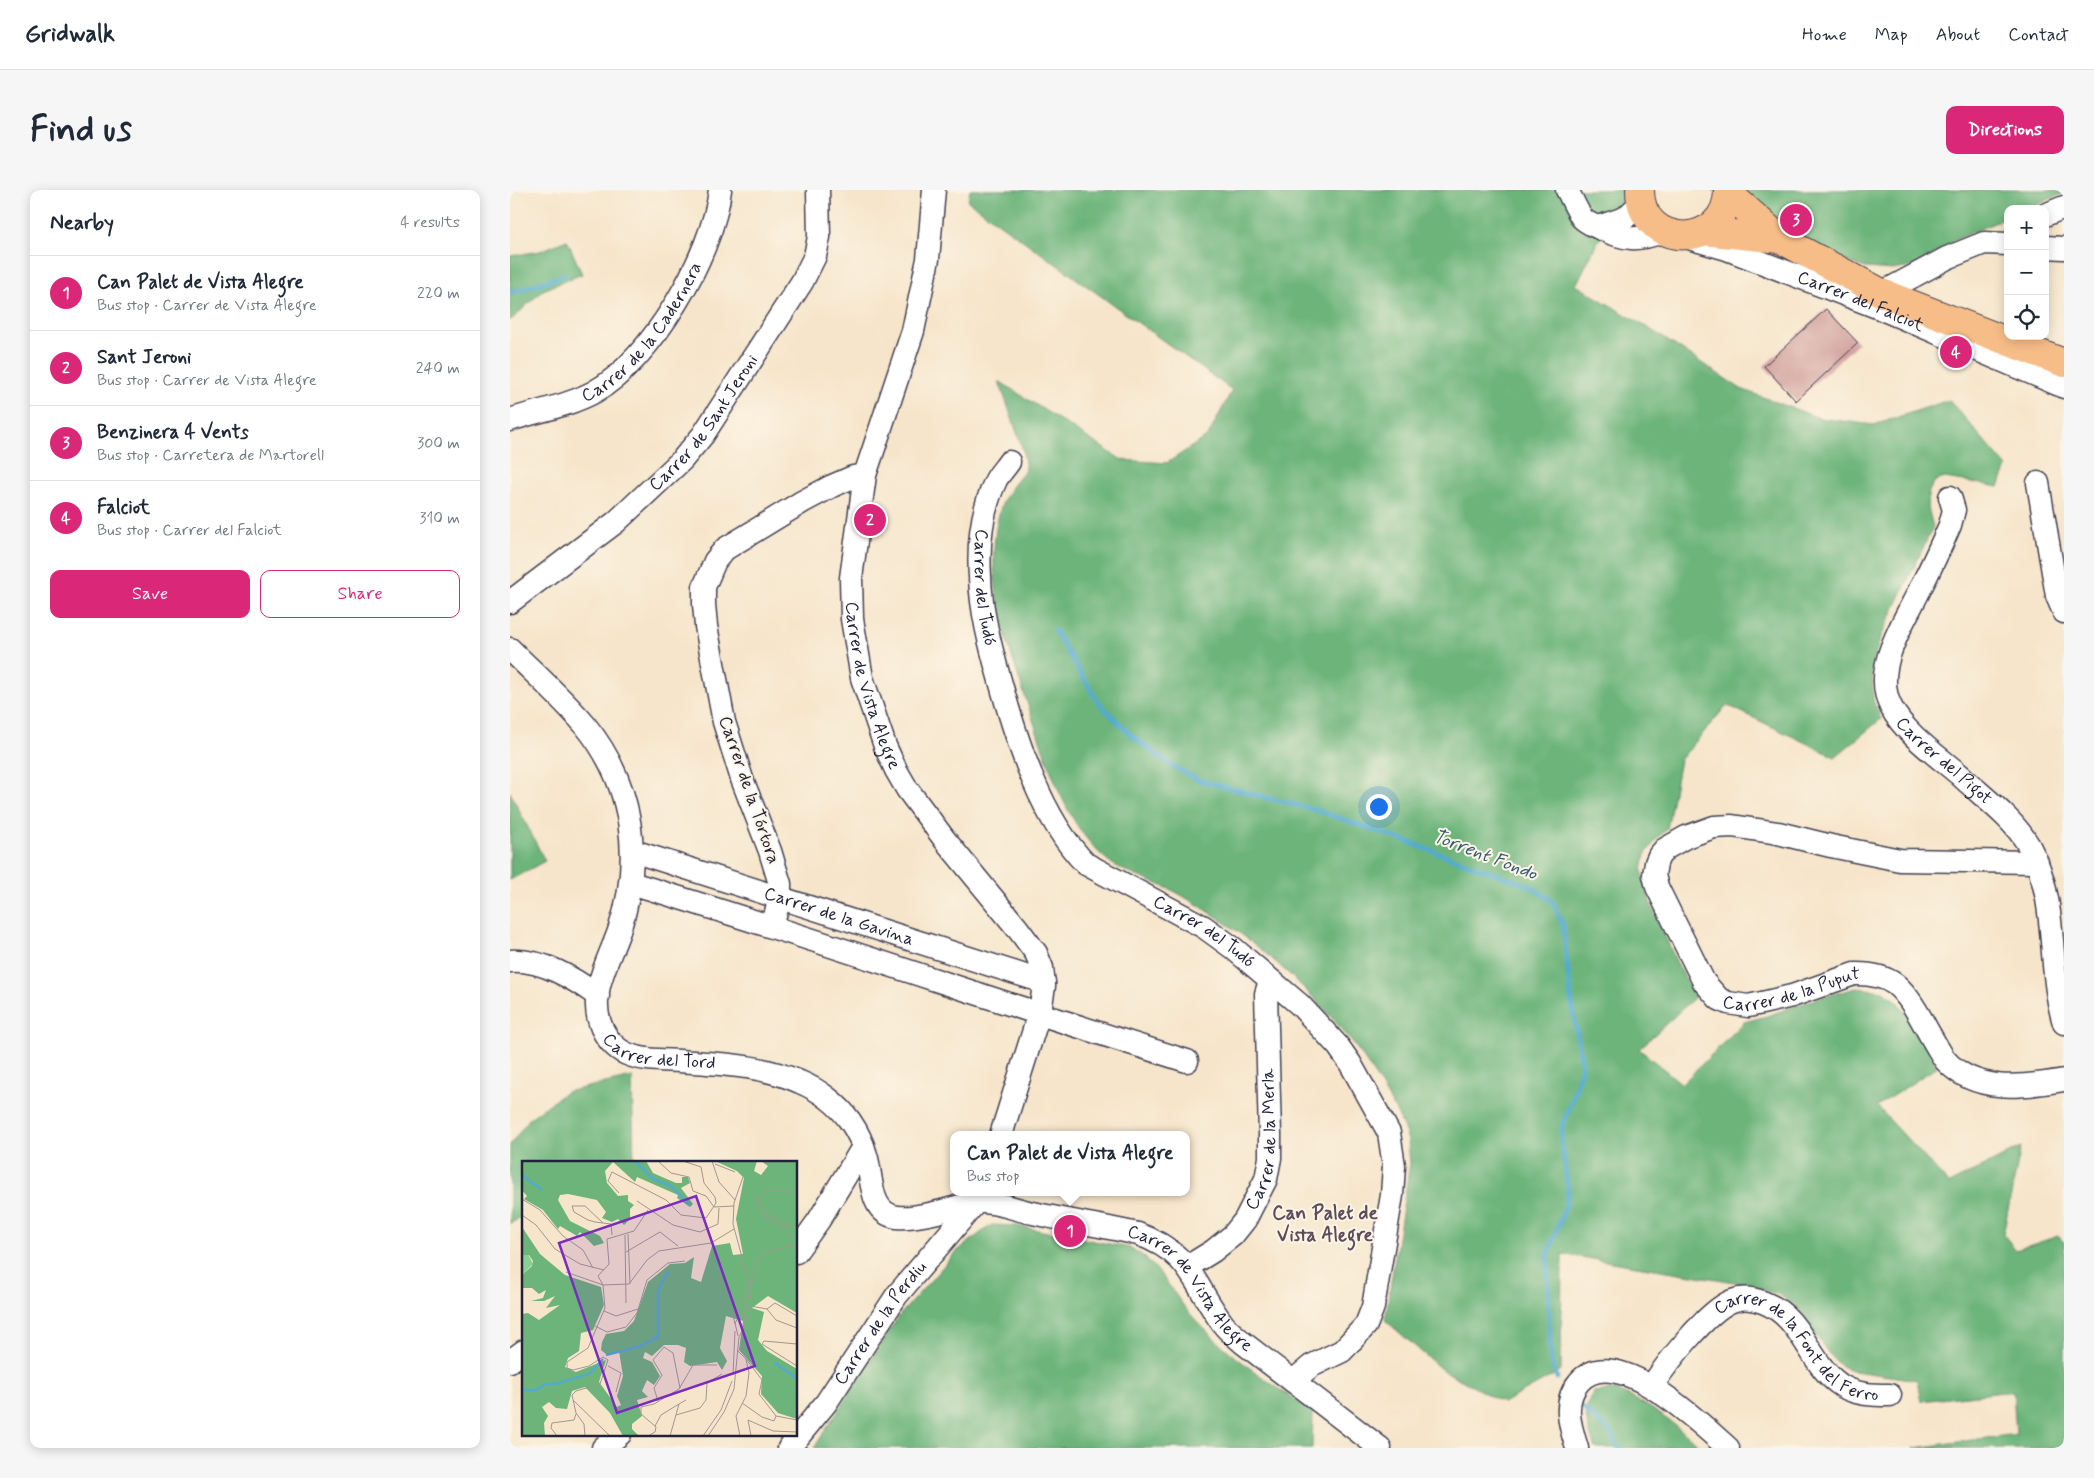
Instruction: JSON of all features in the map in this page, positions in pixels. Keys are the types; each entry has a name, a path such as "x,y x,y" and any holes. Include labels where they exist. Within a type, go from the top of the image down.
{"main road":[{"path":"1683,233 1720,217 1725,208 1728,190"},
{"path":"1728,190 1736,200 1780,239 1882,293 2064,363"},
{"path":"1640,194 1652,222 1683,233 1780,239"},
{"path":"1940,332 1973,340 2018,345"}],"street":[{"name":"Carrer de la Cadernera","path":"510,420 593,393 623,371 642,351 666,318 685,287 716,216 720,190"},
{"name":"Carrer de Sant Jeroni","path":"510,602 616,522 682,460 703,435 802,282 815,256 819,237 818,190"},
{"name":"Carrer de Vista Alegre","path":"934,190 928,259 915,322 865,475 851,578 852,618 862,678 882,738 896,770 907,789 945,840 1036,953 1042,968 1044,982 1039,1015 1002,1131"},
{"path":"1567,190 1583,219 1623,238 1634,239 1683,233"},
{"path":"1598,227 1625,218 1640,194"},
{"path":"2049,213 2064,207"},
{"name":"Carrer del Falciot","path":"1683,233 1940,332 2064,387"},
{"path":"1882,293 1947,258 2004,234"},
{"path":"1984,243 2004,244"},
{"path":"2049,247 2064,248"},
{"name":"Carrer del Tudó","path":"1009,462 996,479 988,500 980,548 980,578 990,643 1005,699 1023,754 1059,831 1072,851 1086,864 1204,927 1233,948 1300,1005 1350,1062 1388,1133 1394,1166 1392,1195 1382,1263 1373,1307 1366,1325 1342,1352 1311,1366 1292,1381"},
{"name":"Carrer de la Tórtora","path":"772,926 780,898 780,884 770,850 742,779 724,722 706,626 704,587 715,561 725,549 832,486 853,477 865,475"},
{"path":"2038,483 2057,596 2064,612"},
{"name":"Carrer del Pigot","path":"1950,497 1954,510 1950,525 1890,654 1885,682 1887,695 1890,707 1906,728 2011,822 2020,833 2037,862 2048,896 2058,1004 2064,1023"},
{"name":"Carrer del Tord","path":"510,649 584,725 606,755 623,795 631,828 633,851 631,883 625,911 598,988 596,1006 600,1024 608,1039 626,1054 642,1058 764,1069 802,1082 822,1094 850,1120 866,1155 875,1199 886,1213 897,1217 913,1216 978,1197"},
{"name":"Carrer de la Puput","path":"2037,862 1900,860 1778,833 1732,826 1714,827 1698,832 1673,844 1659,856 1654,875 1657,887 1704,982 1719,999 1728,1003 1748,1006 1792,996 1854,974 1884,977 1904,991 1945,1060 1953,1069 1964,1076 1988,1085 2000,1086 2064,1080"},
{"name":"Carrer de la Gavina","path":"633,851 1044,982"},
{"name":"Carrer de la Gavina","path":"631,883 772,926 1039,1015 1187,1061"},
{"path":"510,961 536,964 560,973 598,996"},
{"name":"Carrer de la Merla","path":"1187,1267 1213,1251 1246,1220 1266,1179 1270,1158 1270,1134 1266,994 1270,981"},
{"path":"800,1240 863,1147"},
{"name":"Carrer de Vista Alegre","path":"978,1197 1138,1234 1168,1248 1187,1267 1224,1325 1242,1342 1380,1448"},
{"name":"Carrer de la Perdiu","path":"789,1448 826,1403 897,1296 978,1197"},
{"name":"Carrer de la Font del Ferro","path":"1652,1386 1678,1350 1722,1306 1734,1300 1745,1298 1758,1300 1783,1314 1798,1330 1821,1368 1842,1386 1865,1395 1890,1396"},
{"path":"510,1361 522,1352"},
{"path":"1576,1448 1570,1425 1568,1405 1573,1389 1582,1378 1592,1372 1607,1372 1634,1377 1652,1386 1700,1423 1728,1448"},
{"path":"603,1448 618,1436"}],"green space":[{"path":"970,190 1636,190 1597,243 1576,285 1650,329 1741,389 1819,418 1874,425 1949,400 2007,467 1999,487 1945,478 1935,481 1929,491 1927,504 1933,527 1880,639 1872,664 1873,700 1881,719 1835,757 1727,705 1680,760 1667,829 1658,837 1645,855 1642,870 1650,902 1675,959 1695,997 1639,1049 1682,1084 1744,1022 1818,998 1857,988 1883,991 1896,1000 1912,1022 1937,1067 1877,1106 1949,1184 2021,1147 2003,1234 2016,1250 2058,1236 2064,1242 2064,1448 1914,1448 2016,1434 2013,1391 1921,1401 1917,1380 1854,1371 1841,1366 1829,1354 1796,1306 1779,1295 1735,1282 1562,1254 1561,1371 1503,1403 1441,1369 1385,1320 1410,1163 1408,1141 1396,1111 1355,1046 1318,1002 1276,962 1253,943 1206,910 1173,891 1113,864 1091,845 1069,811 1052,773 1007,641 996,590 994,565 995,539 999,514 1006,496 1026,470 1023,450 999,381 1122,460 1167,463 1208,436 1232,390 968,201"},
{"path":"1712,190 2064,190 2064,193 2036,205 2004,205 2004,219 1955,240 1911,267 1893,270 1865,268 1830,255 1790,236"},
{"path":"567,240 582,274 543,290 510,321 510,256 540,251"},
{"path":"510,792 545,861 510,880"},
{"path":"632,1077 634,1161 522,1161 522,1216 510,1224 510,1145 530,1118 566,1092"},
{"path":"991,1225 1017,1226 1130,1248 1140,1254 1157,1270 1194,1318 1221,1345 1251,1369 1313,1412 1312,1448 814,1448 899,1316 956,1252"},
{"path":"1614,1390 1650,1408 1672,1423 1702,1448 1595,1448 1587,1419 1587,1406 1594,1392"}],"building":[{"path":"1826,309 1858,343 1796,401 1764,366"}],"waterway":[{"path":"510,293 565,275"},
{"name":"Torrent Fondo","path":"1054,630 1099,703 1132,736 1169,764 1198,780 1319,811 1532,887 1552,901 1563,925 1570,991 1582,1065 1573,1098 1563,1123 1561,1138 1568,1191 1565,1208 1547,1256 1551,1361 1557,1378"},
{"name":"Torrent Fondo","path":"1580,1406 1608,1430 1619,1448"}],"place":[{"name":"Benzinera 4 Vents","path":"1796,220"},
{"name":"Falciot","path":"1956,352"},
{"name":"Sant Jeroni","path":"870,520"},
{"name":"Can Palet de Vista Alegre","path":"1070,1231"}],"district":[{"name":"Can Palet de Vista Alegre","path":"1325,1224"}]}
